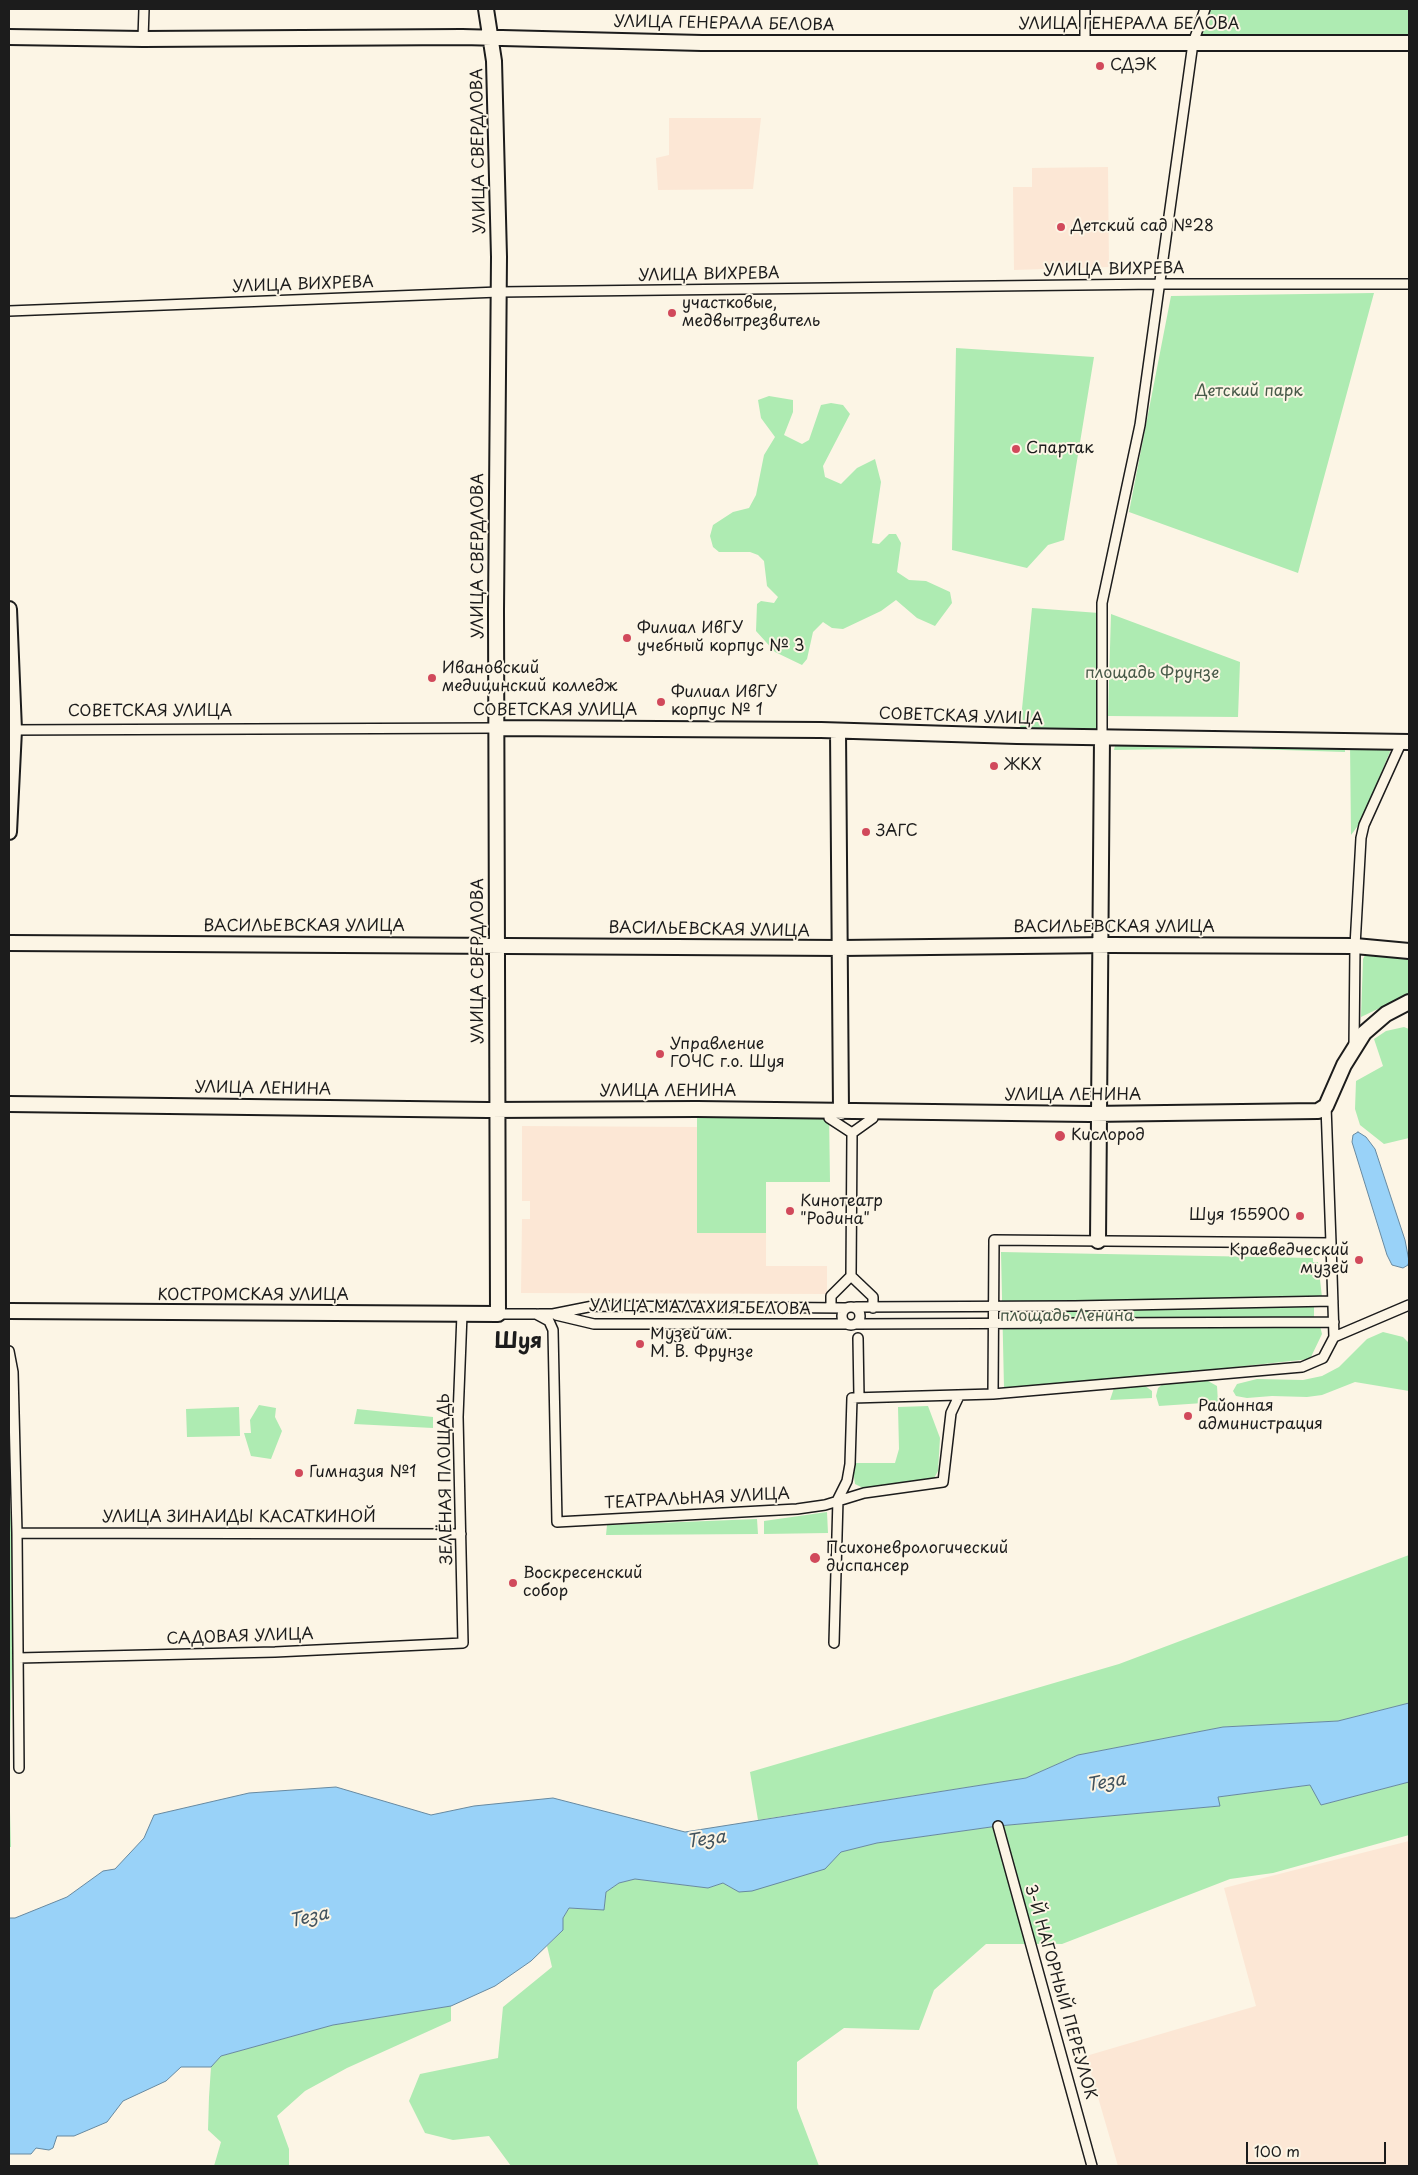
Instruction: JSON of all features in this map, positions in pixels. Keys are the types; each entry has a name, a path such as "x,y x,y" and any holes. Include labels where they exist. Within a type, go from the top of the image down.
{"street":[{"path":"143,39 144,9"},
{"name":"УЛИЦА СВЕРДЛОВА","path":"486,9 494,60 499,292 496,1109 498,1314"},
{"path":"1085,9 1085,43"},
{"path":"1098,1241 1102,603 1140,425 1193,43 1205,9"},
{"name":"УЛИЦА ГЕНЕРАЛА БЕЛОВА","path":"9,37 143,39 492,38 702,43 1409,42"},
{"name":"УЛИЦА ВИХРЕВА","path":"9,311 499,292 1159,284 1409,284"},
{"path":"9,609 11,730 9,832"},
{"name":"СОВЕТСКАЯ УЛИЦА","path":"11,730 497,728 838,731 1102,737"},
{"path":"831,1307 831,1296 851,1276 852,1133 835,1115 840,948 838,731"},
{"path":"1102,737 1406,741 1364,826 1361,838 1355,946 1354,1047"},
{"name":"ВАСИЛЬЕВСКАЯ УЛИЦА","path":"9,943 840,948 1100,944 1355,946 1409,951"},
{"path":"855,1398 993,1394 1302,1368 1322,1358 1334,1337 1328,1117 1326,1106 1354,1047 1364,1034 1386,1014 1409,1002"},
{"name":"УЛИЦА ЛЕНИНА","path":"9,1104 697,1109 835,1115 1318,1111 1326,1106"},
{"path":"852,1133 873,1118"},
{"path":"993,1394 994,1240 1331,1243"},
{"path":"851,1276 873,1297 873,1308"},
{"path":"993,1306 1333,1300"},
{"path":"1334,1337 1409,1305"},
{"name":"УЛИЦА МАЛАХИЯ БЕЛОВА","path":"536,1314 553,1314 593,1306 873,1308 993,1306"},
{"path":"845,1308 841,1316 851,1324 860,1316 856,1307"},
{"name":"КОСТРОМСКАЯ УЛИЦА","path":"9,1311 498,1314"},
{"name":"ЗЕЛЁНАЯ ПЛОЩАДЬ","path":"462,1314 458,1417 463,1643"},
{"path":"498,1314 536,1314"},
{"name":"ТЕАТРАЛЬНАЯ УЛИЦА","path":"536,1314 549,1321 554,1330 557,1522 797,1509 825,1504 864,1493 943,1482 951,1413 959,1396"},
{"name":"УЛИЦА МАЛАХИЯ БЕЛОВА","path":"553,1314 594,1324 994,1325"},
{"path":"994,1325 1334,1322"},
{"path":"834,1644 838,1499 847,1481 850,1464 858,1338"},
{"path":"9,1351 13,1372 20,1768"},
{"name":"УЛИЦА ЗИНАИДЫ КАСАТКИНОЙ","path":"17,1533 461,1534"},
{"name":"САДОВАЯ УЛИЦА","path":"18,1658 275,1652 463,1643"},
{"name":"3-Й НАГОРНЫЙ ПЕРЕУЛОК","path":"998,1826 1092,2166"}],"shaded area":[{"path":"669,118 761,118 753,189 658,190 656,158 669,155"},
{"name":"Детский сад №28","path":"1108,167 1109,267 1014,270 1013,187 1032,187 1032,168"},
{"path":"522,1126 697,1127 697,1233 766,1233 766,1266 827,1266 827,1294 521,1293 522,1219 530,1219 530,1201 522,1201"},
{"path":"1409,1841 1409,2166 1118,2166 1086,2056 1256,2006 1224,1888"}],"green space":[{"path":"1208,9 1409,9 1409,40 1198,38"},
{"name":"Детский парк","path":"1374,293 1298,573 1129,512 1171,296"},
{"name":"Спартак","path":"956,348 1094,357 1064,540 1048,545 1027,568 952,550"},
{"path":"769,396 793,400 793,412 784,435 802,444 809,440 821,405 831,403 843,405 850,414 823,466 825,477 841,484 857,468 875,459 881,482 872,543 879,544 889,534 896,534 901,543 897,572 909,580 926,581 950,592 952,603 935,626 917,618 896,600 881,611 843,629 832,628 823,622 813,632 807,659 802,665 775,652 756,631 757,604 761,601 774,603 778,597 767,586 764,561 758,555 750,552 719,552 713,547 710,536 713,525 733,512 749,508 756,495 764,455 775,437 761,418 758,400"},
{"path":"1032,608 1099,613 1100,731 1020,729"},
{"name":"площадь Фрунзе","path":"1111,614 1240,662 1238,717 1108,716"},
{"path":"1116,741 1245,742 1245,748 1114,750"},
{"path":"1252,742 1345,745 1345,752 1252,749"},
{"path":"1350,745 1389,747 1390,752 1360,823 1351,835"},
{"path":"1377,951 1409,954 1409,994 1361,1017 1363,959 1365,955"},
{"path":"1404,1027 1409,1029 1409,1138 1384,1144 1360,1125 1355,1109 1356,1081 1383,1066 1374,1039 1386,1031"},
{"path":"697,1109 829,1112 830,1182 766,1182 766,1233 697,1233"},
{"name":"площадь Ленина","path":"1001,1252 1313,1258 1313,1262 1318,1262 1323,1306 1314,1306 1314,1326 1320,1326 1322,1334 1310,1359 1115,1380 1114,1378 1004,1388"},
{"path":"1383,1332 1403,1337 1409,1343 1409,1391 1355,1382 1322,1395 1307,1397 1272,1396 1247,1398 1236,1396 1233,1391 1237,1384 1257,1379 1303,1380 1322,1376 1339,1367 1367,1339"},
{"path":"1208,1381 1217,1386 1218,1402 1159,1406 1156,1396 1158,1388 1164,1383"},
{"path":"1144,1385 1152,1391 1152,1398 1110,1400 1114,1388"},
{"path":"259,1405 276,1408 275,1417 282,1431 271,1459 251,1456 244,1433 251,1433 250,1420"},
{"path":"928,1406 940,1438 938,1471 931,1484 863,1488 855,1484 853,1470 856,1463 895,1463 899,1449 898,1407"},
{"path":"239,1407 240,1436 187,1437 186,1409"},
{"path":"357,1409 433,1417 433,1428 354,1424"},
{"path":"9,1489 12,1534 12,1668 9,1776"},
{"path":"827,1512 828,1533 764,1534 764,1521"},
{"path":"757,1519 758,1534 606,1535 607,1525"},
{"path":"1409,1555 1409,1703 1338,1721 1223,1727 1078,1755 1026,1778 758,1820 750,1772 1119,1664"},
{"path":"9,1776 11,1847 9,1847"},
{"path":"1409,1782 1409,1835 1273,1873 1230,1879 1062,1944 986,1944 934,1990 919,2030 844,2028 797,2062 797,2108 819,2166 511,2166 489,2136 453,2140 425,2133 409,2101 420,2074 498,2058 503,2007 552,1967 547,1946 563,1930 563,1918 569,1908 604,1910 606,1892 619,1883 635,1879 708,1888 723,1883 739,1892 824,1869 841,1852 877,1843 998,1826 1219,1806 1218,1797 1311,1785 1321,1805"},
{"path":"451,2006 451,2021 347,2068 305,2091 277,2116 289,2149 289,2166 214,2166 221,2142 208,2130 209,2097 211,2067 221,2056 333,2025"}],"water":[{"path":"1358,1132 1366,1137 1375,1149 1405,1240 1409,1261 1408,1265 1403,1268 1392,1265 1387,1255 1352,1142 1353,1135"},
{"name":"Теза","path":"1409,1703 1409,1782 1321,1805 1310,1785 1218,1797 1220,1806 998,1826 877,1843 841,1852 825,1869 752,1891 739,1892 723,1883 708,1888 635,1879 619,1883 606,1892 604,1910 569,1908 563,1918 563,1930 531,1961 495,1986 451,2006 333,2025 221,2056 211,2067 181,2067 166,2081 123,2101 107,2122 74,2136 57,2136 53,2148 49,2150 36,2148 31,2154 9,2154 9,1918 15,1918 67,1897 103,1871 115,1869 144,1838 154,1815 249,1793 336,1787 431,1815 474,1806 553,1798 685,1832 1026,1778 1078,1755 1223,1727 1338,1721"}],"place":[{"name":"СДЭК","path":"1100,66"},
{"name":"Детский сад №28","path":"1061,227"},
{"name":"участковые, медвытрезвитель","path":"672,313"},
{"name":"Спартак","path":"1016,449"},
{"name":"Филиал ИвГУ учебный корпус № 3","path":"627,638"},
{"name":"Ивановский медицинский колледж","path":"432,678"},
{"name":"Филиал ИвГУ корпус № 1","path":"661,702"},
{"name":"ЖКХ","path":"994,766"},
{"name":"ЗАГС","path":"866,832"},
{"name":"Управление ГОЧС г.о. Шуя","path":"660,1054"},
{"name":"Кислород","path":"1060,1136"},
{"name":"Кинотеатр \"Родина\"","path":"790,1211"},
{"name":"Шуя 155900","path":"1300,1216"},
{"name":"Краеведческий музей","path":"1359,1260"},
{"name":"Музей им. М. В. Фрунзе","path":"640,1344"},
{"name":"Районная администрация","path":"1188,1416"},
{"name":"Гимназия №1","path":"299,1473"},
{"name":"Психоневрологический диспансер","path":"815,1558"},
{"name":"Воскресенский собор","path":"513,1583"}],"district":[{"name":"Шуя","path":"518,1342"}]}
